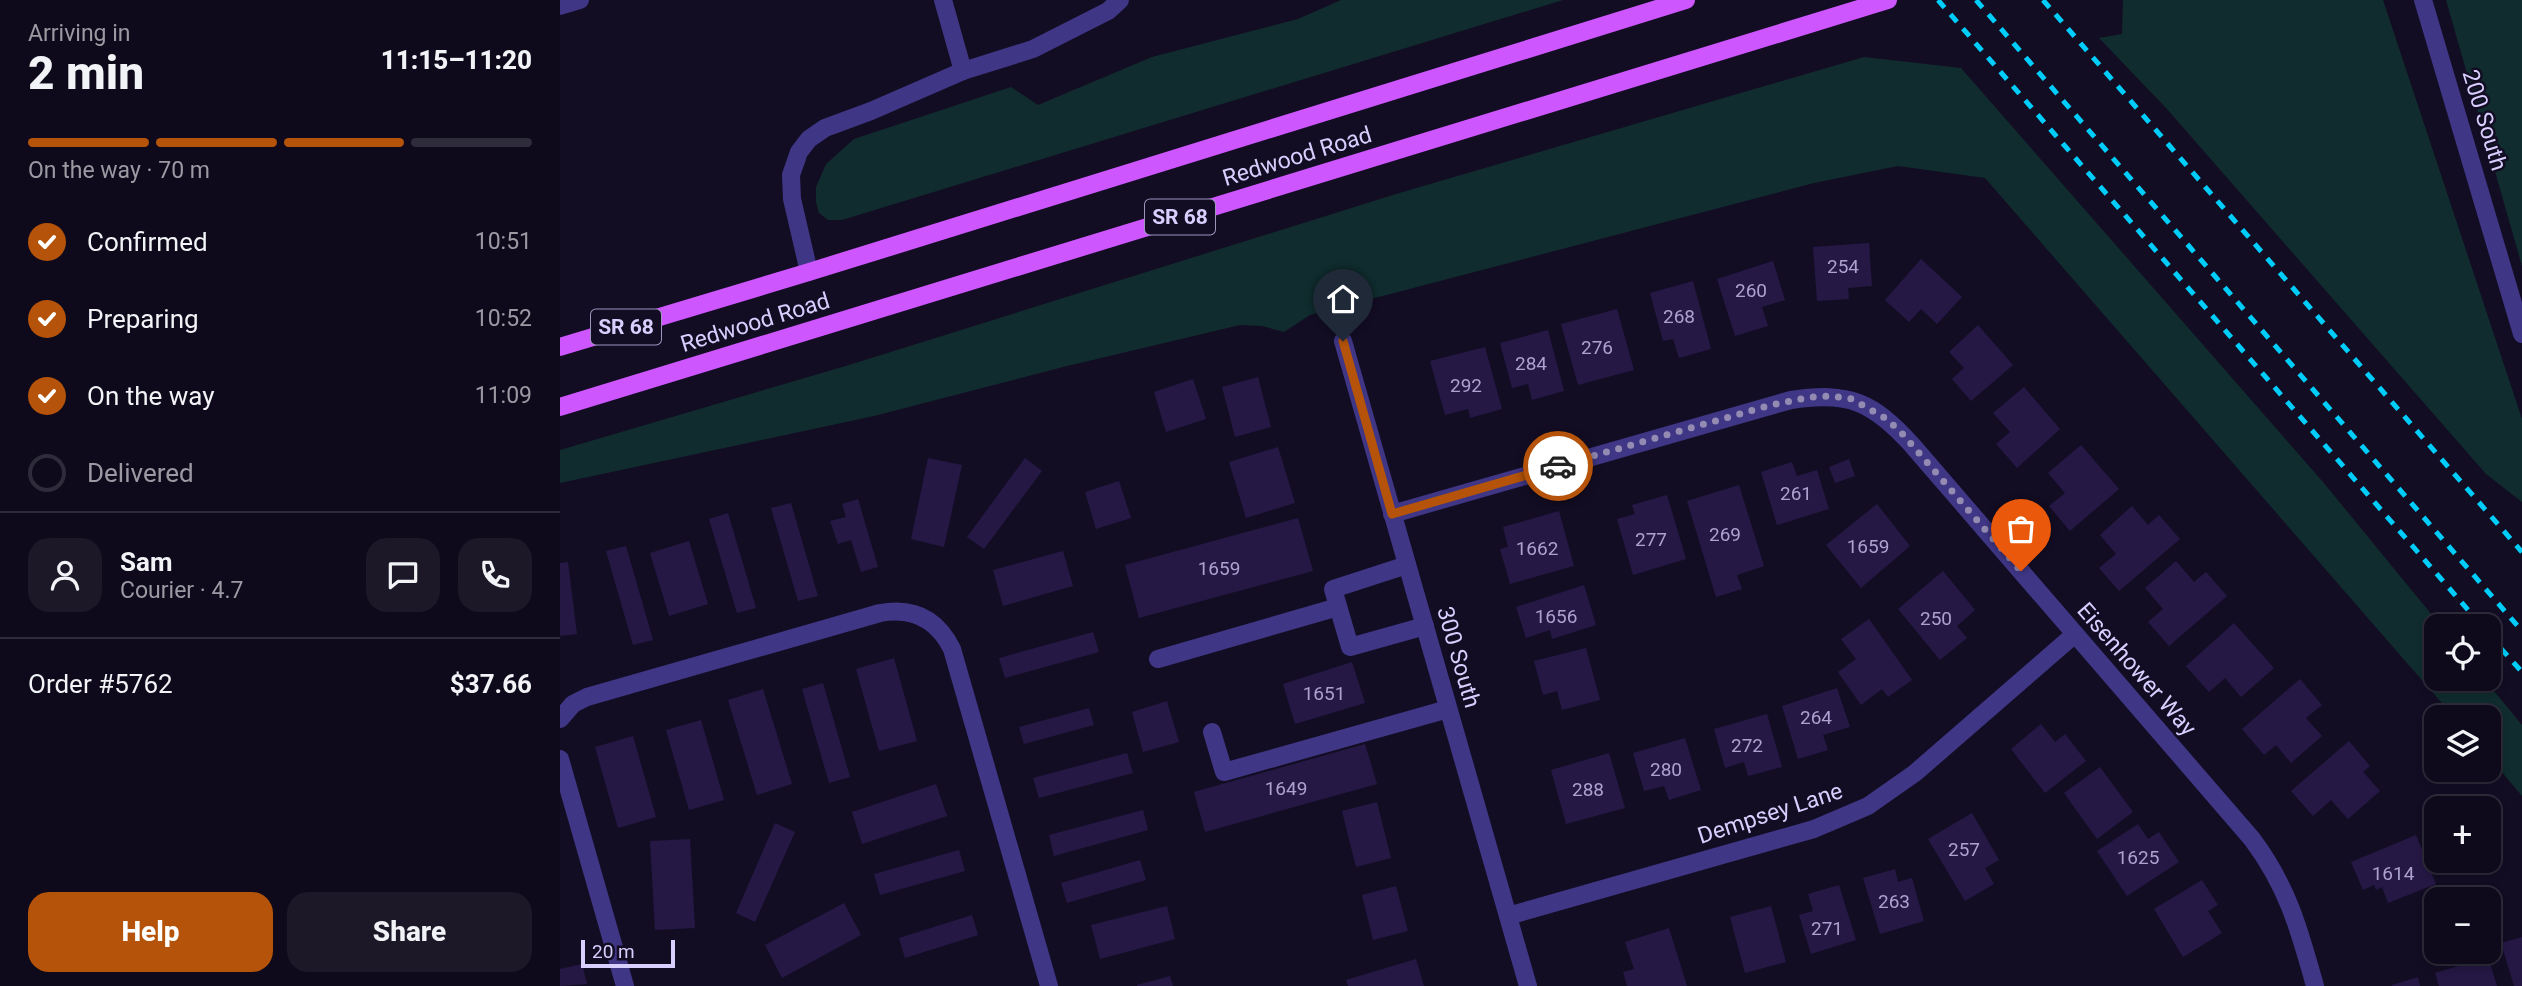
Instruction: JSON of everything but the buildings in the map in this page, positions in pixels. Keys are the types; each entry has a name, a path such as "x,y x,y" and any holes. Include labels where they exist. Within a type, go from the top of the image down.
{"main road":[{"name":"Redwood Road","path":"560,346 809,272 1686,0"},
{"name":"Redwood Road","path":"560,407 1888,0"}],"street":[{"path":"943,0 963,71"},
{"path":"809,272 792,199 791,175 799,152 809,139 825,128 963,71 1033,48 1108,11 1120,0"},
{"name":"200 South","path":"2423,0 2522,334"},
{"name":"300 South","path":"1343,341 1528,986"},
{"name":"Eisenhower Way","path":"1392,514 1781,402 1832,396 1852,399 1885,418 1900,431 2268,860 2292,907 2315,986"},
{"path":"1407,565 1333,589 1338,607 1350,647 1424,626"},
{"path":"1158,659 1338,607"},
{"path":"560,719 573,704 587,697 880,613 895,610 923,617 936,625 952,649 1049,986"},
{"name":"Dempsey Lane","path":"1508,916 1814,829 1868,806 1915,773 2076,634"},
{"path":"1212,732 1224,772 1448,709"},
{"path":"560,759 625,986"}],"green space":[{"path":"1341,0 1563,0 842,220 828,220 819,213 816,187 826,164 854,139 1011,87 1038,105 1152,57 1298,19"},
{"path":"2123,0 2383,0 2522,419 2522,502 2486,474 2167,109 2099,38 2122,34"},
{"path":"2446,0 2522,0 2522,266"},
{"path":"1864,57 1961,68 2323,482 2431,614 2424,614 2424,683 1985,178 1898,166 1814,183 1310,315 1284,332 1262,326 1240,325 874,416 560,483 560,450 849,365 1396,194"},
{"path":"2431,691 2494,691 2522,725 2522,796 2501,771 2501,705 2444,705"}],"railway":[{"path":"1938,0 2472,614"},
{"path":"1976,0 2522,631"},
{"path":"2043,0 2522,552"},
{"path":"2501,649 2522,672"}],"way so far":[{"path":"1558,466 1791,400 1832,396 1852,399 1885,418 1900,431 2021,571"}],"route":[{"path":"1343,341 1392,514 1558,466"}]}
